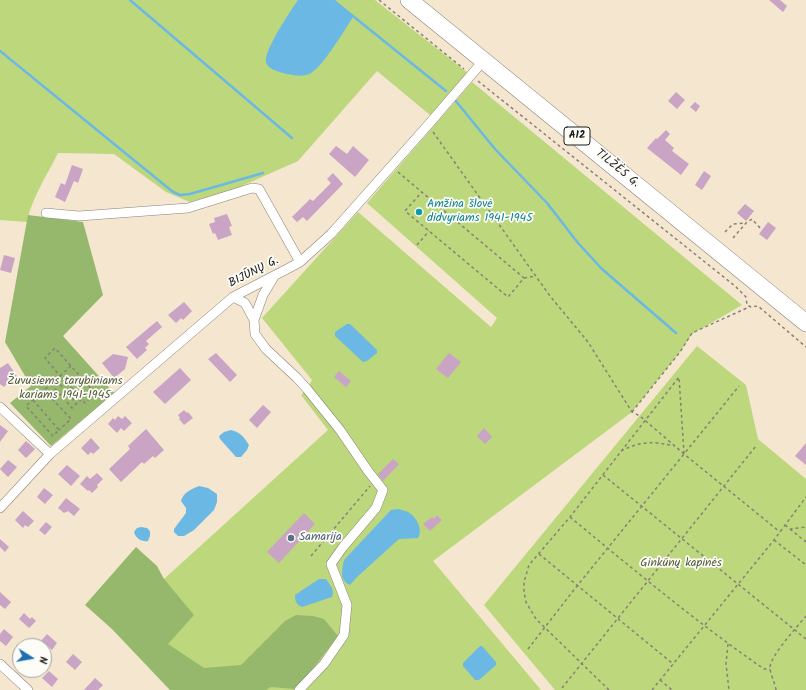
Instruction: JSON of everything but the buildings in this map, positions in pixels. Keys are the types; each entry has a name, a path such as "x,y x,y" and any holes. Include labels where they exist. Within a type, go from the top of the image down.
{"highway":[{"name":"TILŽĖS G.","path":"409,0 806,323"}],"street":[{"name":"BIJŪNŲ G.","path":"0,508 50,454 233,297 300,262 331,234 484,60"},
{"path":"46,213 79,216 188,208 252,188 259,189 300,262"},
{"path":"254,320 263,295 275,275"},
{"path":"233,297 245,303 254,320 255,334 266,349 307,389 340,430 383,490 376,508 343,547 331,564 347,605 344,635 324,664 299,690"},
{"path":"0,407 50,454"},
{"path":"0,664 28,690"}],"path":[{"path":"379,0 735,286 746,297 747,305 750,307"},
{"path":"428,125 550,296 588,342 632,412 645,420 684,454 780,532"},
{"path":"392,166 524,278"},
{"path":"422,192 405,211 508,297 524,278 537,276"},
{"path":"733,238 746,223 752,219 761,229"},
{"path":"725,232 733,224 746,223"},
{"path":"417,245 429,231"},
{"path":"632,412 680,352 692,334 750,307 758,306 806,347"},
{"path":"95,394 85,403 45,358 55,348 106,406"},
{"path":"44,390 71,419 53,436 26,406 44,390 56,380 71,366"},
{"path":"609,690 536,619 526,602 524,592 524,582 529,565 570,517 679,377 684,454"},
{"path":"56,380 77,404"},
{"path":"51,384 72,408 82,400"},
{"path":"528,649 577,586 739,386"},
{"path":"33,400 59,430"},
{"path":"621,451 629,447 645,443 658,442 675,446"},
{"path":"562,688 756,446"},
{"path":"603,475 806,639"},
{"path":"311,556 375,480"},
{"path":"652,690 672,663 739,584 806,497"},
{"path":"570,517 704,626 764,669 770,669"},
{"path":"785,525 806,542"},
{"path":"790,529 806,527"},
{"path":"774,540 806,565"},
{"path":"539,554 672,663"},
{"path":"776,690 775,682 770,669 772,659 806,616"},
{"path":"728,644 726,664 729,690"},
{"path":"660,680 672,690"}],"green space":[{"path":"0,0 375,0 468,73 430,115 377,71 298,161 235,189 190,202 166,192 114,154 58,153 36,196 27,222 0,220"},
{"path":"472,82 742,305 692,334 680,352 632,412 433,561 541,690 170,690 113,630 164,579 328,430 301,395 307,389 312,380 262,318 358,212 491,327 497,318 367,203"},
{"name":"Žuvusiems tarybiniams kariams 1941-1945","path":"28,215 83,222 103,295 63,336 114,393 51,446 10,403 31,386 5,342"},
{"name":"Ginkūnų kapinės","path":"697,346 746,385 758,439 806,479 806,690 555,690 484,605"},
{"path":"136,547 157,566 164,579 194,615 168,644 204,668 241,665 285,621 296,615 313,616 324,619 338,636 295,689 271,687 266,690 170,690 113,630 85,605"}],"water":[{"path":"298,0 333,0 353,17 333,48 316,69 308,75 301,76 283,73 271,68 266,62 266,57 273,41"},
{"path":"347,324 350,324 377,350 377,353 367,361 363,362 335,336 335,332"},
{"path":"231,430 242,435 249,445 241,457 236,457 220,439 219,436 224,432"},
{"path":"199,486 208,488 217,494 217,502 214,510 194,530 184,536 178,536 174,532 174,529 186,513 186,508 181,501 182,498 193,488"},
{"path":"398,509 408,512 414,517 420,531 418,538 399,539 350,585 344,580 342,574 344,560 391,510"},
{"path":"137,528 147,528 150,531 148,541 140,540 134,532"},
{"path":"319,579 326,579 332,590 332,597 302,607 298,605 295,595"},
{"path":"480,646 482,646 496,662 496,665 479,680 475,680 463,666 463,663"}],"waterway":[{"path":"130,0 292,138"},
{"path":"333,0 446,91"},
{"path":"0,51 173,192 180,195 190,194 263,173"},
{"path":"455,100 495,149 547,203 578,243 602,269 676,333"}],"place":[{"name":"Amžina šlovė didvyriams 1941-1945","path":"419,212"},
{"name":"Samarija","path":"291,538"}]}
